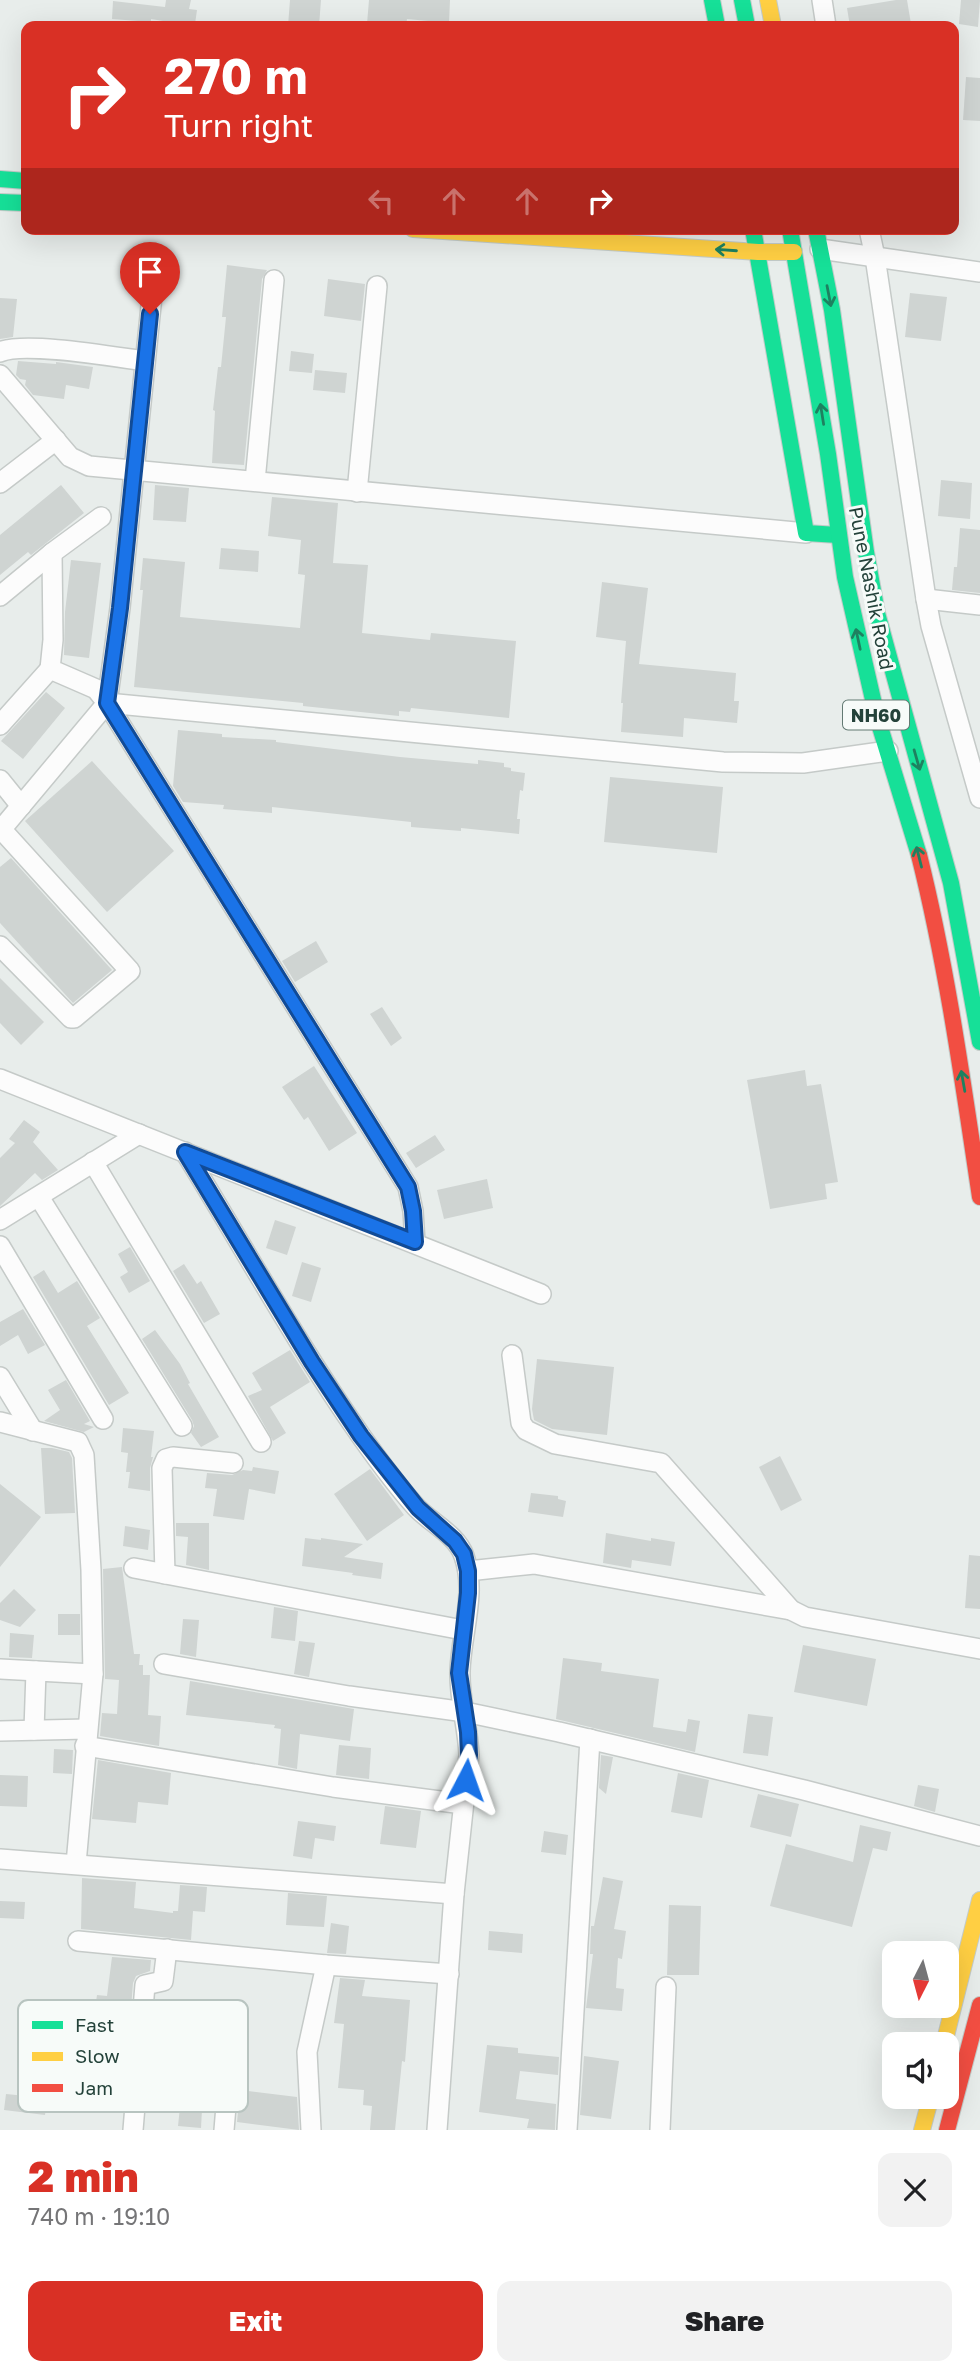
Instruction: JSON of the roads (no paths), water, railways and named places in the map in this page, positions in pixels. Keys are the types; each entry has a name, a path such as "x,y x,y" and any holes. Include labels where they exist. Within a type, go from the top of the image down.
{"main road":[{"path":"711,0 716,21"},
{"path":"742,0 746,21"},
{"path":"768,0 772,21"},
{"path":"0,179 21,181"},
{"path":"0,202 21,204"},
{"path":"503,235 794,252"},
{"path":"754,235 806,533 838,535"},
{"name":"Pune Nashik Road","path":"791,235 828,454 838,535 861,654 930,900 965,1094 980,1197"},
{"name":"Pune Nashik Road","path":"818,239 834,323 862,527 877,613 951,883 980,1042"},
{"path":"947,2032 980,1900"},
{"path":"947,2130 980,2004"},
{"path":"922,2130 928,2109"}],"street":[{"path":"822,0 825,21"},
{"path":"870,235 931,626 980,798"},
{"path":"818,239 875,257 980,272"},
{"path":"0,946 71,1018 130,971 1,830 107,703 155,267"},
{"path":"254,481 274,280"},
{"path":"357,492 377,286"},
{"path":"0,352 9,348 29,348 145,361"},
{"path":"2,379 77,462 89,466 806,533"},
{"path":"0,483 55,440"},
{"path":"0,596 101,517"},
{"path":"0,725 50,669 53,640 52,553"},
{"path":"926,599 980,605"},
{"path":"50,669 96,689 107,703 408,1187 415,1242"},
{"path":"107,703 723,762 803,764 888,751"},
{"path":"0,780 21,806"},
{"path":"0,1079 541,1294"},
{"path":"0,1220 139,1134"},
{"path":"185,1152 312,1362 361,1436 418,1508 455,1541 464,1554 468,1571 468,1593 459,1673 469,1755 454,1894 437,2130"},
{"path":"93,1162 261,1442"},
{"path":"38,1198 182,1426"},
{"path":"0,1246 103,1419"},
{"path":"512,1355 521,1423 526,1430 555,1444 662,1463 791,1610"},
{"path":"0,1377 33,1431"},
{"path":"0,1422 78,1442 84,1455 91,1570 93,1674 76,1864"},
{"path":"165,1574 162,1468 166,1460 173,1457 233,1463"},
{"path":"468,1571 534,1564 791,1610 805,1617 980,1649"},
{"path":"134,1568 463,1630"},
{"path":"164,1664 349,1696 465,1712 590,1739 980,1836"},
{"path":"0,1669 93,1674"},
{"path":"34,1730 36,1671"},
{"path":"0,1731 34,1730 86,1737 333,1787 463,1804"},
{"path":"567,2130 590,1739"},
{"path":"0,1859 454,1894"},
{"path":"78,1941 449,1974"},
{"path":"144,2000 145,1985 163,1981 167,1949"},
{"path":"311,2130 307,2052 326,1965"},
{"path":"660,2130 666,1987"},
{"path":"134,2112 133,2130 140,2130"},
{"path":"224,2130 226,2112"}]}
